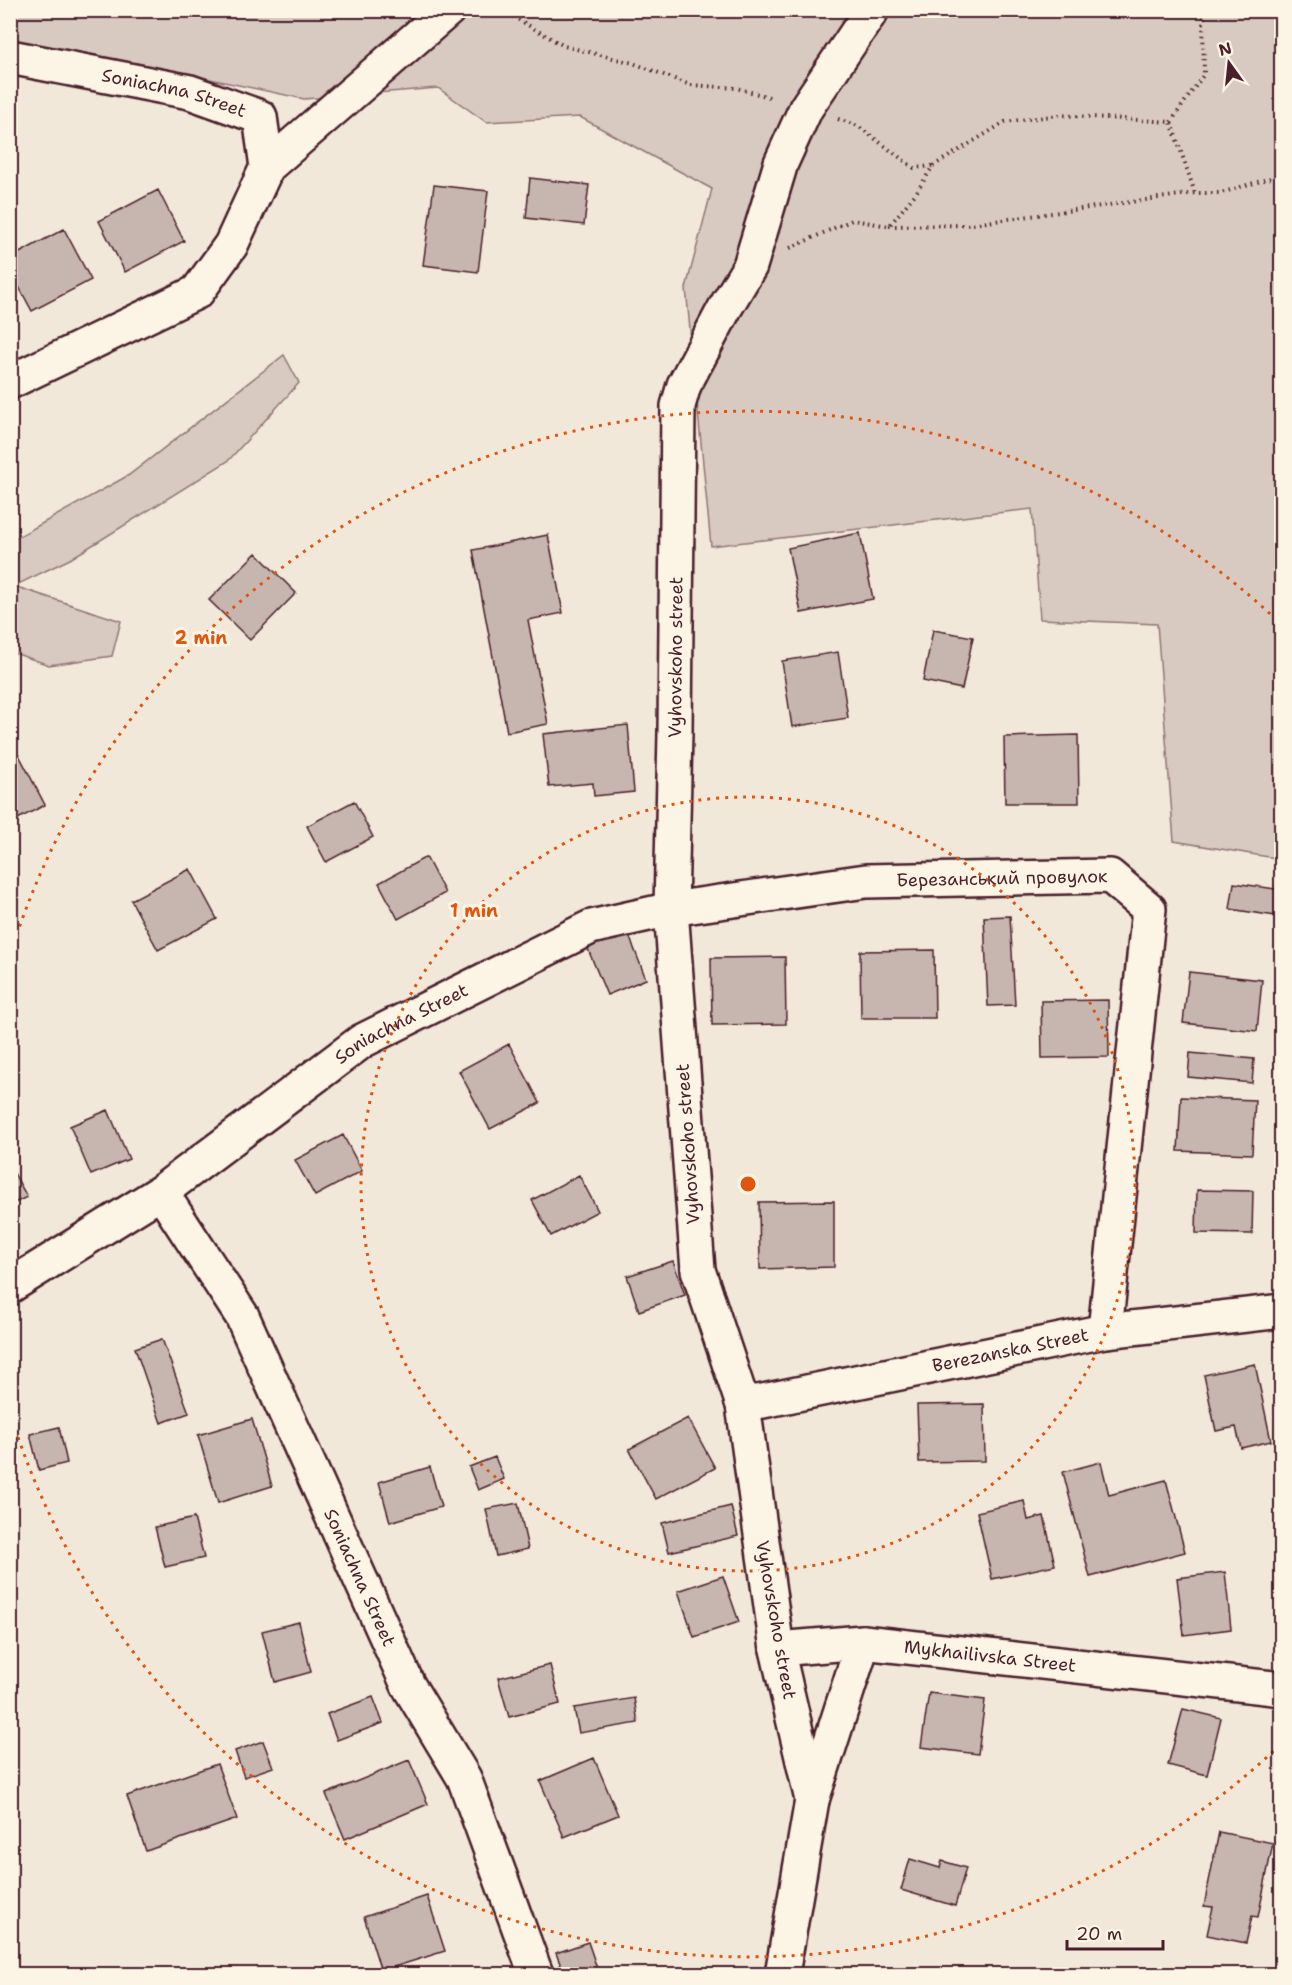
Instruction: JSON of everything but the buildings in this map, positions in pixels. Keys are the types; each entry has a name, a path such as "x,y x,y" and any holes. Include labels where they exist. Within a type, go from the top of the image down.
{"street":[{"path":"10,382 196,291 231,245 267,167 448,10"},
{"name":"Vyhovskoho street","path":"782,1974 812,1800 777,1649 743,1405 698,1270 671,909 678,406 684,384 750,266 781,163 806,108 872,10"},
{"name":"Soniachna Street","path":"10,57 190,92 260,117 267,167"},
{"name":"Березанський провулок","path":"671,909 866,881 1110,876 1149,909 1105,1330"},
{"name":"Soniachna Street","path":"10,1286 161,1192 362,1041 591,927 671,909"},
{"name":"Soniachna Street","path":"161,1192 242,1316 408,1685 464,1778 536,1974"},
{"name":"Berezanska Street","path":"743,1405 1105,1330 1281,1311"},
{"path":"812,1800 863,1642"},
{"name":"Mykhailivska Street","path":"777,1649 863,1642 1281,1689"}],"path":[{"path":"513,10 514,16 564,46 633,63 690,85 736,88 858,126 914,168 933,166 1005,122 1059,115 1171,122"},
{"path":"1171,122 1204,74 1203,21 1206,10"},
{"path":"1171,122 1195,193"},
{"path":"889,226 916,193 933,166"},
{"path":"750,266 852,220 889,226 966,225 1195,193 1221,193 1277,176 1281,172"}],"shaded area":[{"path":"10,11 1281,11 1281,859 1174,841 1157,624 1040,619 1032,509 711,546 686,288 712,189 580,117 486,122 438,88 304,99 11,39"},
{"path":"284,355 299,383 228,461 70,559 14,586 121,621 112,656 49,665 11,652 11,534 16,538 129,475"}]}
